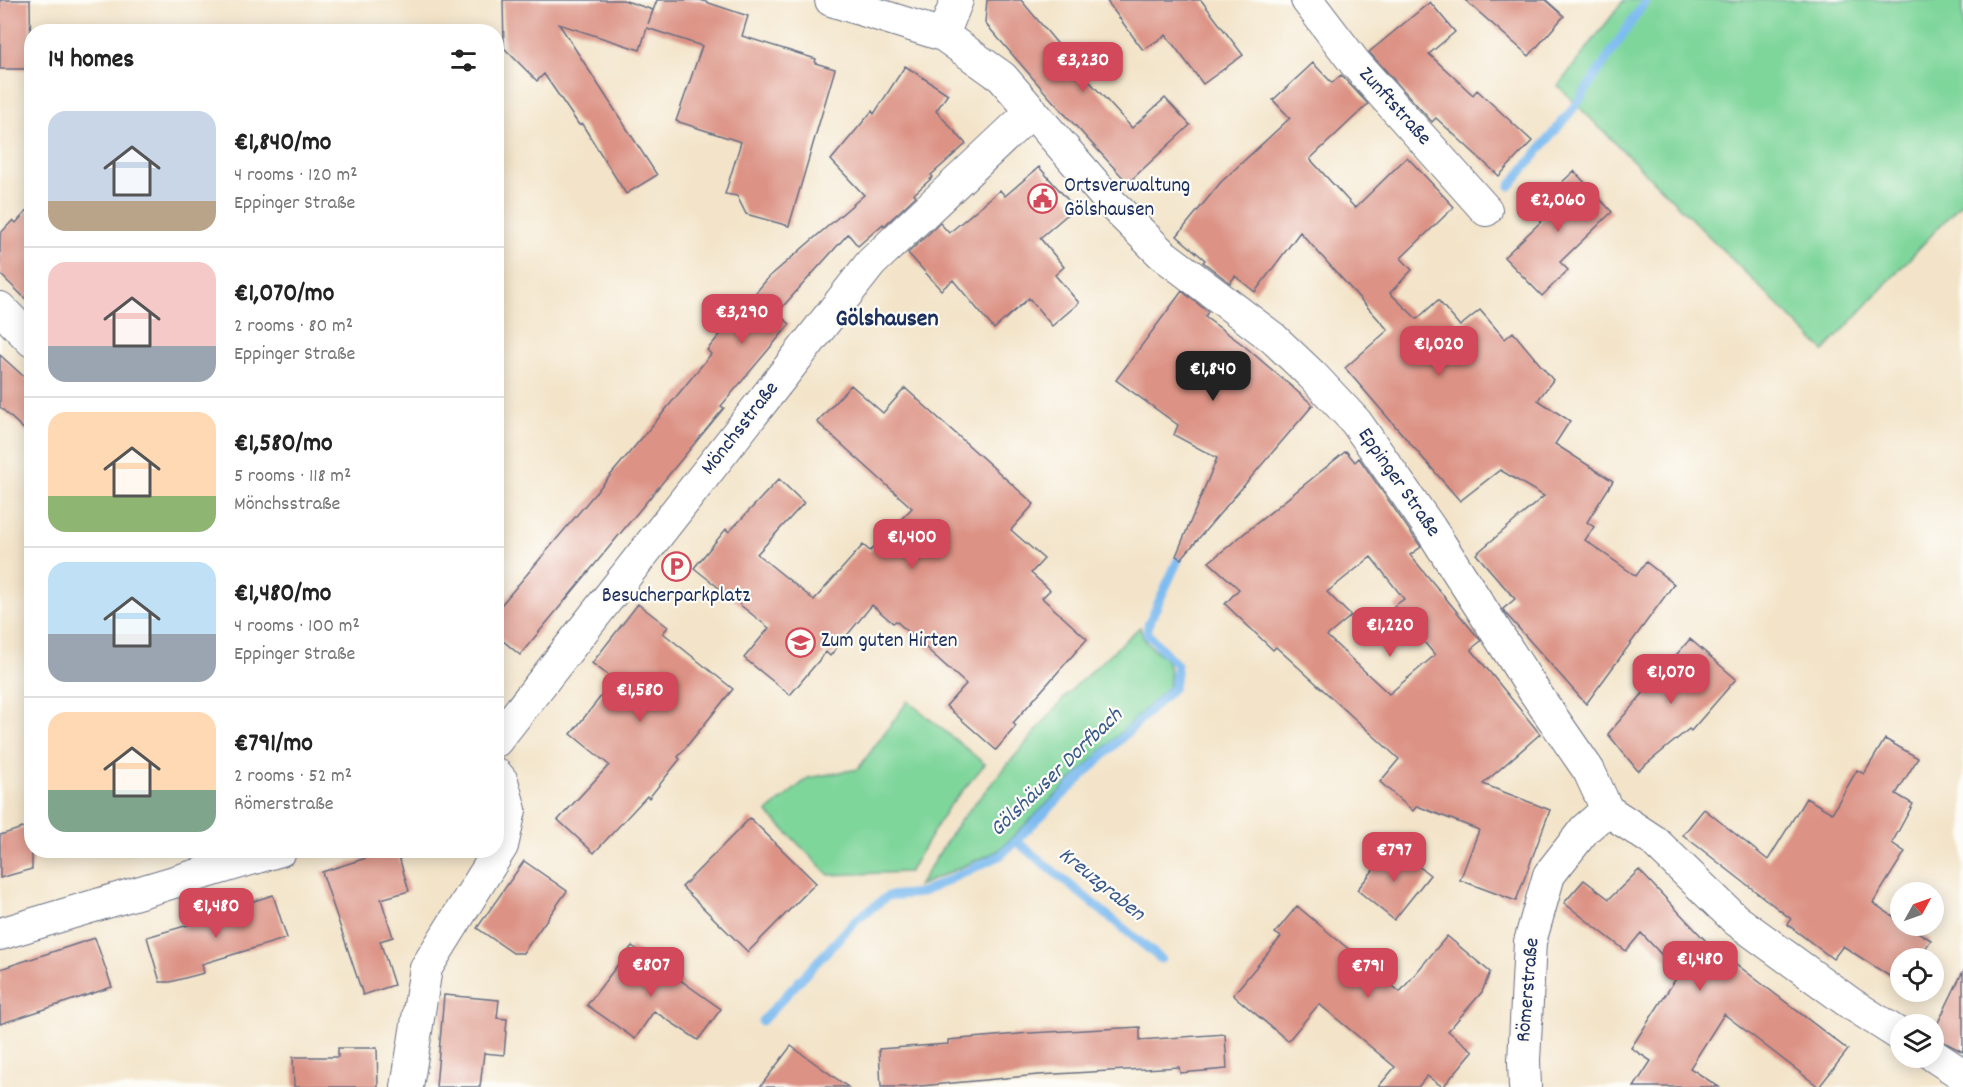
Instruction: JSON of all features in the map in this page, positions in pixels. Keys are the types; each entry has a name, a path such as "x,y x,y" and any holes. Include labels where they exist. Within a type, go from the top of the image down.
{"street":[{"name":"Eppinger Straße","path":"831,0 943,35 1002,76 1112,204 1162,254 1273,338 1312,375 1356,422 1430,528 1534,692 1589,771 1607,810"},
{"path":"943,35 957,0"},
{"name":"Zunftstraße","path":"1307,0 1354,63 1485,210"},
{"name":"Mönchsstraße","path":"504,731 871,263 1032,111"},
{"path":"0,308 24,333"},
{"path":"504,788 510,810 504,837"},
{"path":"1607,810 1654,841 1736,920 1850,1003 1890,1029"},
{"name":"Römerstraße","path":"1525,1087 1524,1061 1530,942 1549,875 1585,829 1607,810"},
{"path":"0,934 254,858"},
{"path":"407,1087 426,968 495,858"},
{"path":"1944,1063 1963,1075"}],"green space":[{"path":"1624,0 1963,0 1963,201 1824,351 1558,86"},
{"path":"1140,627 1148,644 1165,658 1169,665 1169,686 998,851 918,886 959,822 1071,690"},
{"path":"908,701 985,764 947,809 909,872 829,875 767,812 808,778 858,769"}],"building":[{"path":"0,0 30,0 30,24 24,24 24,69 0,69"},
{"path":"503,0 623,0 653,10 648,24 657,0 700,0 748,16 742,36 816,59 815,63 835,69 789,226 746,214 737,196 725,194 741,142 676,121 702,46 647,28 640,50 559,24 657,175 626,194 582,124 579,125 544,74 537,81 504,48"},
{"path":"987,0 1021,0 1081,72 1132,128 1165,98 1190,125 1128,183 985,23"},
{"path":"1106,0 1201,0 1243,55 1203,84 1166,35 1143,50"},
{"path":"1465,0 1546,0 1564,16 1529,56"},
{"path":"1430,2 1455,32 1429,54 1473,95 1477,90 1532,141 1499,176 1436,118 1432,122 1369,52"},
{"path":"1313,63 1332,83 1341,75 1368,104 1310,159 1355,208 1407,157 1454,207 1401,258 1412,270 1390,293 1417,319 1438,300 1460,326 1480,310 1505,339 1513,332 1553,380 1538,400 1570,421 1555,444 1613,481 1587,522 1594,527 1585,540 1636,576 1646,562 1674,584 1586,704 1506,614 1503,609 1515,599 1476,554 1544,496 1500,470 1460,501 1345,368 1388,330 1300,232 1255,292 1235,276 1230,283 1203,262 1205,260 1177,236 1221,182 1290,118 1273,100"},
{"path":"905,66 948,94 936,111 966,144 931,175 933,177 914,194 916,196 884,226 883,224 858,246 848,234 777,313 790,324 721,406 724,408 520,655 504,642 504,602 711,354 707,350 769,277 864,195 831,160 872,111 874,114"},
{"path":"1039,167 1075,208 1040,238 1064,267 1055,275 1079,303 1052,326 1029,298 994,329 953,280 941,290 908,253 940,223 949,233 1000,190 1005,196"},
{"path":"1574,171 1612,212 1560,262 1568,270 1542,296 1504,257 1549,214 1539,204"},
{"path":"24,214 24,297 0,274 0,234 13,220 16,223"},
{"path":"1182,291 1208,312 1205,317 1242,344 1313,405 1181,559 1176,556 1217,458 1174,435 1178,425 1116,380"},
{"path":"0,355 24,377 24,430 0,407"},
{"path":"851,385 883,413 905,388 1034,504 1011,530 1044,559 1031,573 1050,590 1042,598 1087,639 1013,723 1016,726 996,750 946,706 966,684 896,621 893,623 872,605 830,656 826,652 790,695 744,658 769,628 694,568 726,529 729,532 779,479 804,503 757,554 814,600 863,545 870,551 912,508 817,422"},
{"path":"1346,451 1355,462 1359,458 1421,547 1410,555 1481,641 1471,649 1540,734 1483,784 1550,810 1516,901 1460,880 1479,830 1417,806 1413,811 1380,782 1399,759 1276,647 1273,650 1225,604 1239,589 1209,562","holes":["1371,557 1404,599 1394,606 1435,655 1389,694 1327,636 1351,616 1327,592"]},
{"path":"638,604 668,627 663,633 733,689 678,757 680,759 649,798 647,796 594,853 558,820 609,765 571,734 614,680 592,663"},
{"path":"1690,639 1736,679 1691,731 1689,729 1638,771 1608,734"},
{"path":"1885,739 1918,758 1896,794 1913,804 1892,843 1905,852 1873,903 1890,914 1890,936 1924,936 1931,940 1926,948 1890,948 1890,977 1843,946 1833,959 1787,924 1791,919 1683,835 1704,809 1768,860 1806,798 1832,813 1857,770 1864,774"},
{"path":"750,818 816,883 748,952 682,887"},
{"path":"24,828 24,858 32,858 32,869 0,878 0,835"},
{"path":"1393,846 1430,875 1394,920 1357,890"},
{"path":"366,858 399,858 409,891 381,899 393,937 380,941 394,985 363,995 322,872"},
{"path":"524,861 567,891 523,953 513,953 477,928"},
{"path":"1639,870 1705,940 1848,1050 1819,1087 1724,1014 1690,1068 1719,1087 1634,1087 1651,1061 1631,1048 1677,977 1674,975 1677,971 1641,933 1626,951 1564,903 1584,880 1609,899"},
{"path":"273,895 287,938 202,964 204,973 170,982 160,982 147,937 223,915 222,911"},
{"path":"1297,906 1400,992 1447,936 1490,972 1482,992 1448,1031 1473,1051 1443,1087 1427,1076 1418,1087 1378,1087 1395,1067 1319,1004 1288,1041 1233,995 1281,937 1275,933"},
{"path":"95,938 112,987 0,1024 0,969"},
{"path":"632,946 721,1009 698,1040 654,1011 635,1039 587,1005"},
{"path":"1963,971 1963,1052 1944,1042 1942,1014"},
{"path":"444,995 499,1000 497,1018 507,1019 504,1055 484,1053 480,1087 436,1087"},
{"path":"1140,1027 1140,1040 1225,1034 1227,1069 1180,1073 1179,1067 1038,1075 910,1087 881,1087 879,1049 948,1044 948,1040 1030,1033"},
{"path":"791,1046 848,1087 760,1087"},
{"path":"338,1048 377,1048 378,1087 294,1087 293,1057 338,1057"}],"waterway":[{"name":"Gölshäuser Dorfbach","path":"1510,186 1576,105 1646,0"},
{"name":"Gölshäuser Dorfbach","path":"762,1021 857,919 888,896 921,893 1001,855 1174,687 1177,665 1147,633 1148,625 1178,560"},
{"name":"Kreuzgraben","path":"1016,841 1161,959"}],"place":[{"name":"Ortsverwaltung Gölshausen","path":"1043,199"},
{"name":"Besucherparkplatz","path":"676,566"},
{"name":"Zum guten Hirten","path":"800,642"}],"district":[{"name":"Gölshausen","path":"887,320"}]}
